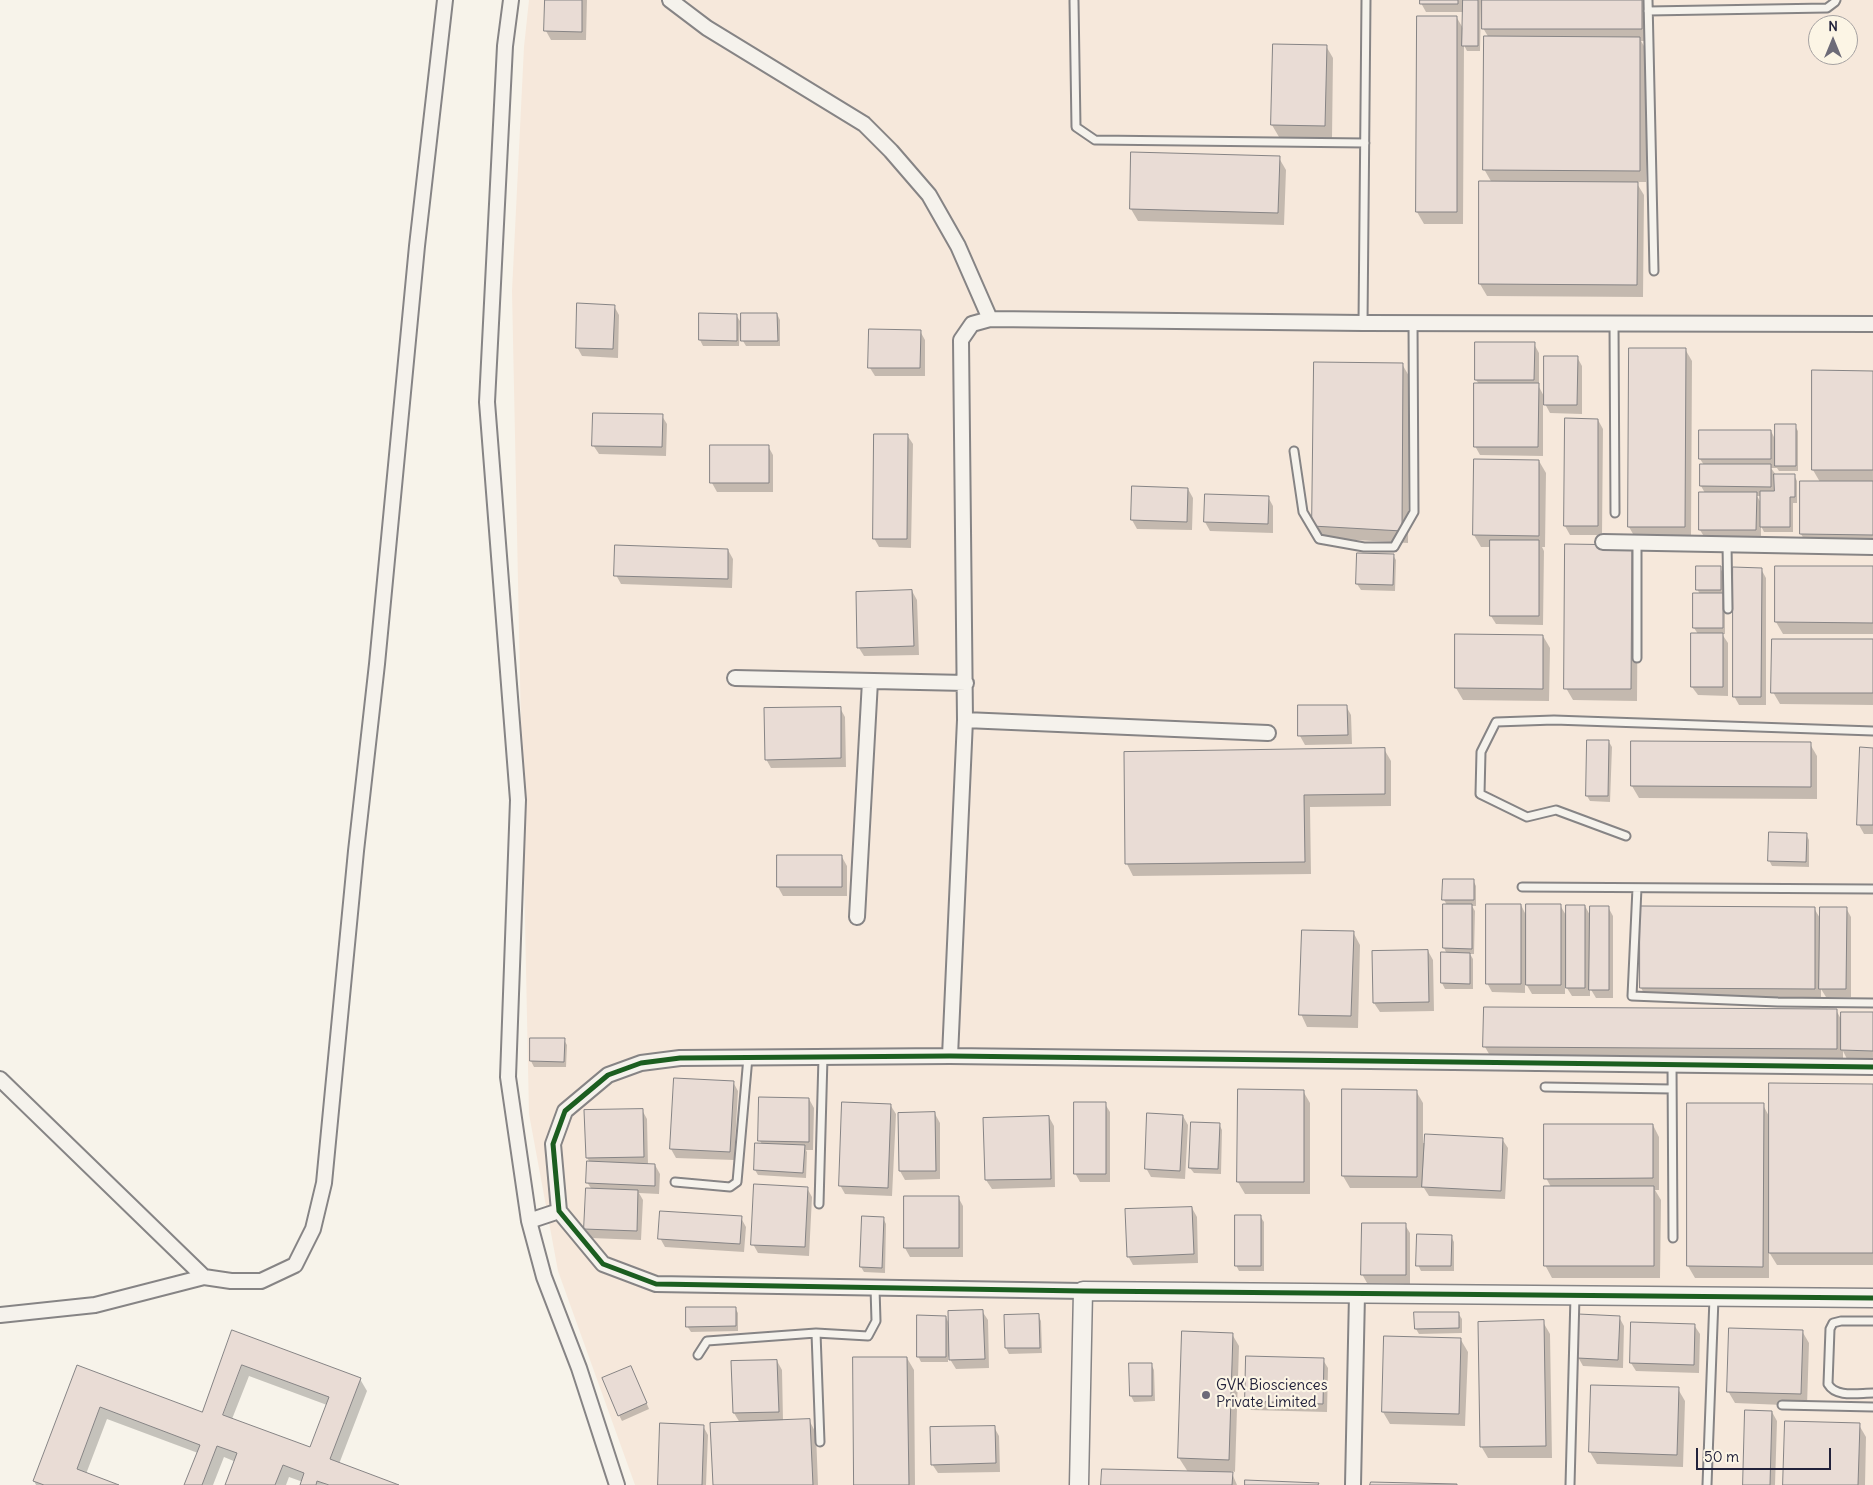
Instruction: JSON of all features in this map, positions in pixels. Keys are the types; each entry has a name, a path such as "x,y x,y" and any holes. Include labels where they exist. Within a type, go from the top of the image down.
{"street":[{"path":"0,1315 95,1305 204,1277 231,1281 262,1281 295,1265 313,1229 324,1183 355,861 378,654 416,255 445,0"},
{"path":"511,0 505,46 487,402 518,800 508,1076 529,1221 544,1277 579,1368 617,1485"},
{"path":"670,0 707,28 864,124 892,151 930,195 958,246 990,319"},
{"path":"950,1056 966,683 961,340 972,324 990,319 1363,323 1873,324"},
{"path":"1603,542 1873,547"},
{"path":"735,678 966,683"},
{"path":"857,917 870,681"},
{"path":"965,720 1268,733"},
{"path":"1873,1066 950,1056 680,1058 641,1063 608,1075 565,1111 553,1144 559,1211 603,1264 656,1284 1083,1291 1873,1298"},
{"path":"0,1079 204,1277"},
{"path":"529,1221 559,1211"},
{"path":"1079,1485 1083,1291"},
{"path":"1353,1485 1357,1294"}],"lane":[{"path":"1363,323 1366,0"},
{"path":"1648,0 1654,272"},
{"path":"1648,11 1827,8 1836,0"},
{"path":"1074,1 1076,127 1095,140 1364,143"},
{"path":"1294,452 1303,512 1319,539 1364,547 1394,547 1414,512 1413,323"},
{"path":"1614,323 1615,514"},
{"path":"1636,658 1637,542"},
{"path":"1727,544 1728,609"},
{"path":"1626,836 1556,810 1527,817 1480,794 1481,752 1496,722 1554,720 1873,731"},
{"path":"1522,887 1873,889"},
{"path":"1636,888 1632,996 1778,1002 1873,1003"},
{"path":"675,1182 730,1187 737,1182 748,1057"},
{"path":"819,1204 823,1057"},
{"path":"1672,1064 1672,1238"},
{"path":"1544,1087 1672,1089"},
{"path":"698,1355 707,1341 816,1333 868,1336 876,1321 875,1288"},
{"path":"1570,1485 1575,1296"},
{"path":"1707,1485 1714,1298"},
{"path":"1873,1321 1841,1321 1833,1323 1830,1329 1828,1384 1831,1390 1838,1393 1873,1393"},
{"path":"816,1333 820,1442"},
{"path":"1782,1405 1873,1407"}],"shaded area":[{"path":"529,0 1873,0 1873,1485 635,1485 558,1271 529,1114 512,291 524,47"}],"building":[{"path":"545,0 582,0 582,32 544,31"},
{"path":"1420,0 1458,0 1458,4 1420,4"},
{"path":"1463,0 1478,0 1478,46 1462,46"},
{"path":"1482,0 1642,0 1642,29 1482,29"},
{"path":"1417,16 1457,16 1457,212 1416,212"},
{"path":"1484,36 1640,37 1640,171 1483,170"},
{"path":"1273,44 1327,45 1325,126 1271,125"},
{"path":"1131,152 1280,156 1278,213 1130,209"},
{"path":"1479,181 1638,182 1637,285 1479,284"},
{"path":"577,303 615,305 613,349 576,348"},
{"path":"699,313 737,314 737,341 699,340"},
{"path":"741,313 777,313 778,341 741,341"},
{"path":"869,329 921,330 920,368 868,368"},
{"path":"1475,342 1535,342 1534,380 1475,380"},
{"path":"1629,348 1686,348 1685,527 1628,527"},
{"path":"1544,356 1578,356 1577,405 1544,405"},
{"path":"1314,362 1403,363 1402,531 1312,526"},
{"path":"1812,370 1873,371 1873,470 1812,470"},
{"path":"1474,383 1539,383 1538,447 1474,447"},
{"path":"593,413 663,414 662,447 592,446"},
{"path":"1565,418 1598,419 1598,526 1564,526"},
{"path":"1775,424 1796,424 1796,466 1775,466"},
{"path":"1699,430 1771,430 1771,459 1699,459"},
{"path":"874,434 908,434 907,539 873,539"},
{"path":"710,445 769,445 769,483 710,483"},
{"path":"1474,459 1539,460 1539,536 1473,535"},
{"path":"1700,464 1771,464 1771,487 1700,486"},
{"path":"1774,474 1795,474 1795,497 1790,497 1790,527 1760,527 1760,491 1774,491"},
{"path":"1800,481 1873,481 1873,535 1800,534"},
{"path":"1132,486 1188,488 1187,522 1131,520"},
{"path":"1699,492 1757,492 1756,530 1699,530"},
{"path":"1205,494 1269,496 1268,524 1204,522"},
{"path":"1490,540 1539,540 1539,616 1490,616"},
{"path":"1565,544 1632,545 1631,689 1564,689"},
{"path":"615,545 728,549 728,579 614,576"},
{"path":"1357,553 1394,554 1393,585 1356,584"},
{"path":"1696,566 1721,566 1721,590 1696,590"},
{"path":"1775,566 1873,566 1873,623 1775,622"},
{"path":"1733,567 1762,568 1761,697 1733,697"},
{"path":"912,590 914,646 857,648 856,592"},
{"path":"1693,593 1723,593 1723,628 1693,628"},
{"path":"1691,633 1723,633 1723,687 1691,687"},
{"path":"1455,634 1543,635 1543,689 1455,688"},
{"path":"1772,639 1873,639 1873,693 1771,693"},
{"path":"1298,705 1347,705 1348,735 1298,736"},
{"path":"841,707 841,758 765,760 764,708"},
{"path":"1587,740 1609,740 1608,796 1586,796"},
{"path":"1631,741 1811,742 1811,787 1631,786"},
{"path":"1860,747 1873,748 1873,825 1857,825"},
{"path":"1385,748 1385,794 1304,795 1305,862 1125,864 1124,752"},
{"path":"1769,832 1807,833 1806,862 1768,861"},
{"path":"777,855 842,855 842,887 777,887"},
{"path":"1443,879 1474,879 1474,900 1442,900"},
{"path":"1443,904 1472,904 1472,949 1443,948"},
{"path":"1486,904 1521,904 1521,984 1486,984"},
{"path":"1526,904 1561,904 1561,985 1526,985"},
{"path":"1566,905 1585,905 1585,988 1566,988"},
{"path":"1590,906 1609,906 1609,990 1589,990"},
{"path":"1640,906 1815,907 1815,989 1640,988"},
{"path":"1820,907 1847,907 1846,989 1819,989"},
{"path":"1302,930 1354,931 1351,1016 1299,1015"},
{"path":"1428,950 1429,1002 1373,1003 1372,951"},
{"path":"1441,952 1470,953 1470,984 1441,983"},
{"path":"1484,1007 1837,1009 1837,1049 1483,1047"},
{"path":"1841,1012 1873,1012 1873,1051 1841,1050"},
{"path":"530,1038 565,1038 564,1062 530,1061"},
{"path":"674,1078 734,1081 730,1152 670,1149"},
{"path":"1769,1083 1873,1084 1873,1253 1769,1253"},
{"path":"1238,1089 1304,1090 1304,1182 1237,1182"},
{"path":"1342,1089 1417,1090 1417,1177 1342,1176"},
{"path":"759,1097 809,1098 809,1142 758,1141"},
{"path":"842,1102 891,1104 888,1188 839,1186"},
{"path":"1074,1102 1106,1102 1106,1174 1074,1174"},
{"path":"1687,1103 1764,1103 1763,1267 1687,1266"},
{"path":"643,1109 644,1157 586,1158 584,1110"},
{"path":"935,1112 936,1171 899,1171 898,1113"},
{"path":"1147,1113 1183,1115 1180,1171 1145,1169"},
{"path":"1049,1116 1051,1179 985,1180 983,1118"},
{"path":"1191,1122 1220,1123 1218,1169 1189,1168"},
{"path":"1544,1124 1653,1124 1653,1178 1544,1179"},
{"path":"1425,1134 1503,1138 1501,1191 1422,1187"},
{"path":"755,1143 805,1145 803,1173 754,1170"},
{"path":"587,1161 655,1164 655,1186 586,1183"},
{"path":"754,1184 808,1187 805,1247 751,1245"},
{"path":"1544,1186 1654,1186 1654,1266 1544,1266"},
{"path":"586,1188 638,1190 637,1231 584,1229"},
{"path":"904,1196 959,1196 959,1248 904,1248"},
{"path":"1192,1207 1194,1254 1127,1257 1125,1209"},
{"path":"660,1211 742,1216 740,1244 658,1239"},
{"path":"1235,1215 1261,1215 1261,1266 1235,1266"},
{"path":"862,1216 884,1217 882,1268 860,1267"},
{"path":"1362,1223 1406,1223 1406,1275 1361,1275"},
{"path":"1417,1234 1452,1235 1451,1266 1416,1266"},
{"path":"686,1307 736,1307 736,1326 686,1327"},
{"path":"983,1310 985,1359 949,1360 948,1311"},
{"path":"1414,1312 1459,1312 1459,1328 1415,1329"},
{"path":"1039,1314 1040,1348 1005,1348 1004,1315"},
{"path":"1578,1314 1620,1316 1618,1360 1577,1358"},
{"path":"917,1315 946,1316 946,1357 917,1357"},
{"path":"1544,1320 1546,1446 1480,1447 1478,1322"},
{"path":"1631,1322 1695,1324 1694,1365 1630,1363"},
{"path":"1729,1328 1803,1330 1801,1394 1727,1392"},
{"path":"232,1330 361,1378 330,1459 399,1485 329,1485 317,1481 316,1485 300,1485 304,1473 283,1465 275,1485 225,1485 237,1453 217,1446 202,1485 184,1485 200,1445 100,1407 77,1469 119,1485 44,1485 33,1481 77,1365 202,1412","holes":["242,1365 329,1397 310,1447 223,1415"]},
{"name":"GVK Biosciences Private Limited","path":"1182,1331 1233,1333 1229,1460 1178,1458"},
{"path":"1384,1336 1461,1338 1459,1414 1382,1412"},
{"path":"1246,1356 1324,1358 1323,1404 1245,1401"},
{"path":"853,1357 907,1357 909,1485 854,1485"},
{"path":"777,1360 779,1412 733,1413 731,1361"},
{"path":"1129,1363 1152,1363 1152,1396 1130,1396"},
{"path":"631,1366 647,1403 618,1416 602,1378"},
{"path":"1591,1385 1679,1387 1677,1455 1589,1452"},
{"path":"1745,1410 1772,1411 1770,1485 1743,1485"},
{"path":"810,1419 813,1485 713,1485 710,1423"},
{"path":"1785,1421 1860,1423 1858,1485 1783,1485"},
{"path":"660,1423 704,1425 702,1485 658,1485"},
{"path":"995,1426 996,1463 931,1465 930,1427"},
{"path":"1102,1469 1233,1472 1232,1485 1101,1485"},
{"path":"1245,1480 1319,1483 1318,1485 1245,1485"},
{"path":"1371,1482 1457,1484 1457,1485 1370,1485"}],"cycle path":[{"path":"1873,1067 950,1056 680,1058 641,1063 608,1075 565,1111 553,1144 559,1211 603,1264 656,1284 1083,1291 1873,1298"}],"place":[{"name":"GVK Biosciences Private Limited","path":"1206,1395"}]}
